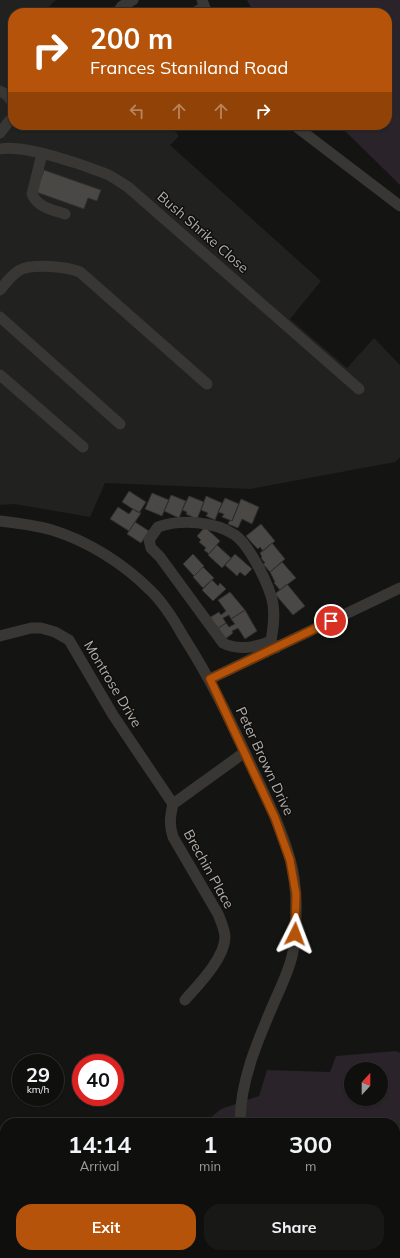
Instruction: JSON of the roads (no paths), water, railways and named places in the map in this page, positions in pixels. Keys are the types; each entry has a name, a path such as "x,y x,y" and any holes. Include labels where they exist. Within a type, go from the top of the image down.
{"street":[{"path":"121,8 133,0"},
{"path":"0,133 8,123"},
{"path":"301,130 400,206"},
{"name":"Bush Shrike Close","path":"0,149 20,148 42,154 105,173 128,187 359,389"},
{"path":"42,154 32,194 38,203 65,214"},
{"path":"0,290 14,274 28,267 65,268 80,272 207,384"},
{"path":"0,317 120,424"},
{"path":"0,375 83,446"},
{"name":"Peter Brown Drive","path":"0,521 52,530 102,554 127,570 151,591 171,616 210,679 275,818 290,860 296,894 294,947 285,977 264,1024 248,1067 240,1108 240,1118"},
{"path":"180,522 193,523 219,528 235,535 249,552 266,584 273,604 274,645 244,647 228,646 223,643 160,557 151,548 150,540 158,527 180,522"},
{"path":"210,679 274,645 400,588"},
{"name":"Montrose Drive","path":"0,636 31,628 41,628 55,632 69,640 113,715 173,804"},
{"path":"173,804 245,752"},
{"name":"Brechin Place","path":"173,804 169,820 174,837 218,914 225,938 223,948 213,965 185,1000"}]}
